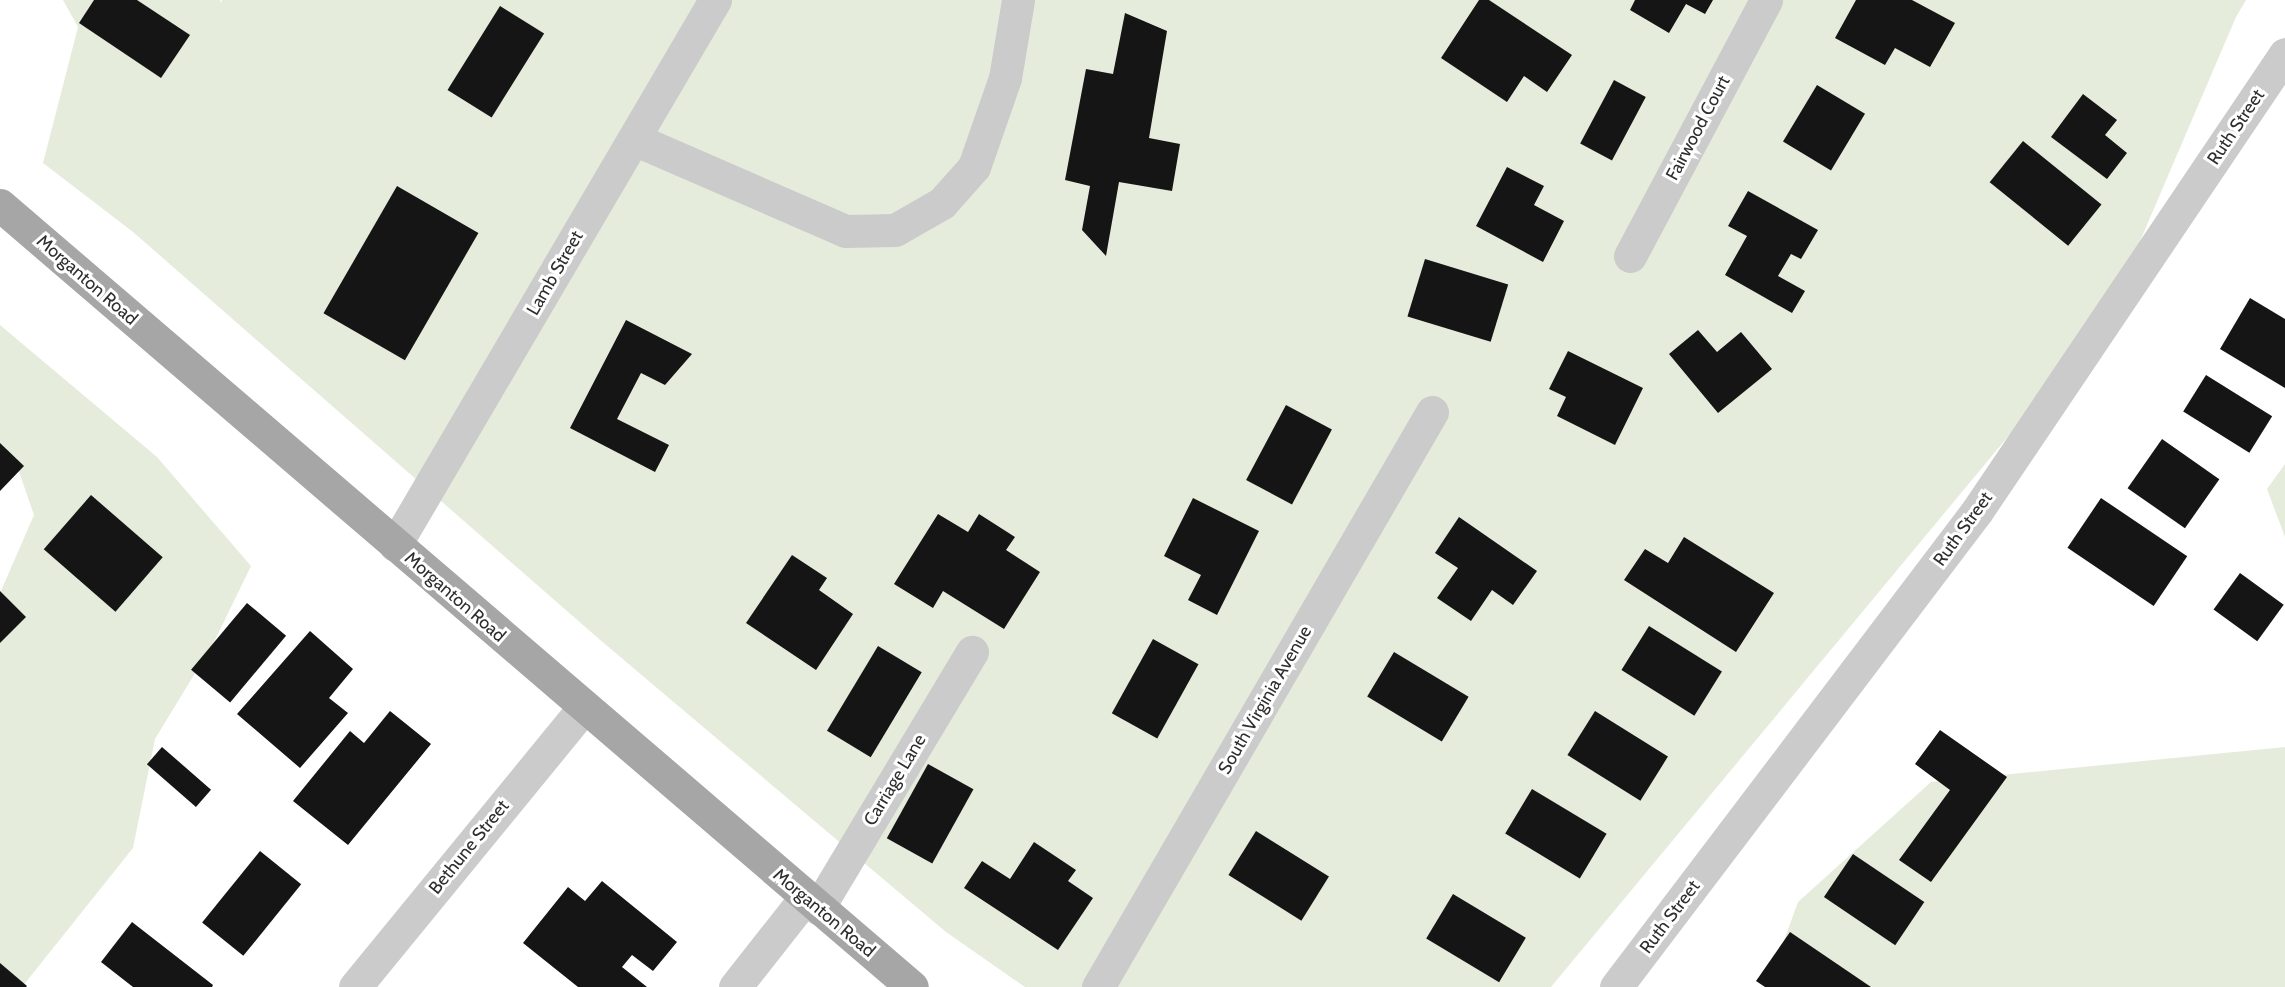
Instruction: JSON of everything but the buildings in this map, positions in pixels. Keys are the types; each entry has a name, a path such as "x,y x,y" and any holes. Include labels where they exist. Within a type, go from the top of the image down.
{"main road":[{"name":"Morganton Road","path":"0,205 583,708 912,987"}],"street":[{"name":"Lamb Street","path":"395,545 715,0"},
{"path":"634,139 846,231 895,231 942,202 974,167 1005,78 1018,0"},
{"name":"Fairwood Court","path":"1629,256 1766,0"},
{"name":"Ruth Street","path":"1616,987 1977,511 2285,54"},
{"name":"South Virginia Avenue","path":"1098,987 1432,412"},
{"name":"Carriage Lane","path":"735,987 812,903 972,652"},
{"name":"Bethune Street","path":"355,987 583,708"}],"green space":[{"path":"63,0 220,0 221,3 222,0 2246,0 2236,17 2108,316 1551,987 1025,987 946,932 599,639 133,232 43,163 78,27"},
{"path":"0,325 157,457 251,566 214,642 155,739 133,848 22,987 0,987 0,593 34,515 16,463 0,447"},
{"path":"2285,464 2285,537 2267,489"},
{"path":"2285,747 2285,987 1767,987 1798,902 1931,782"}]}
